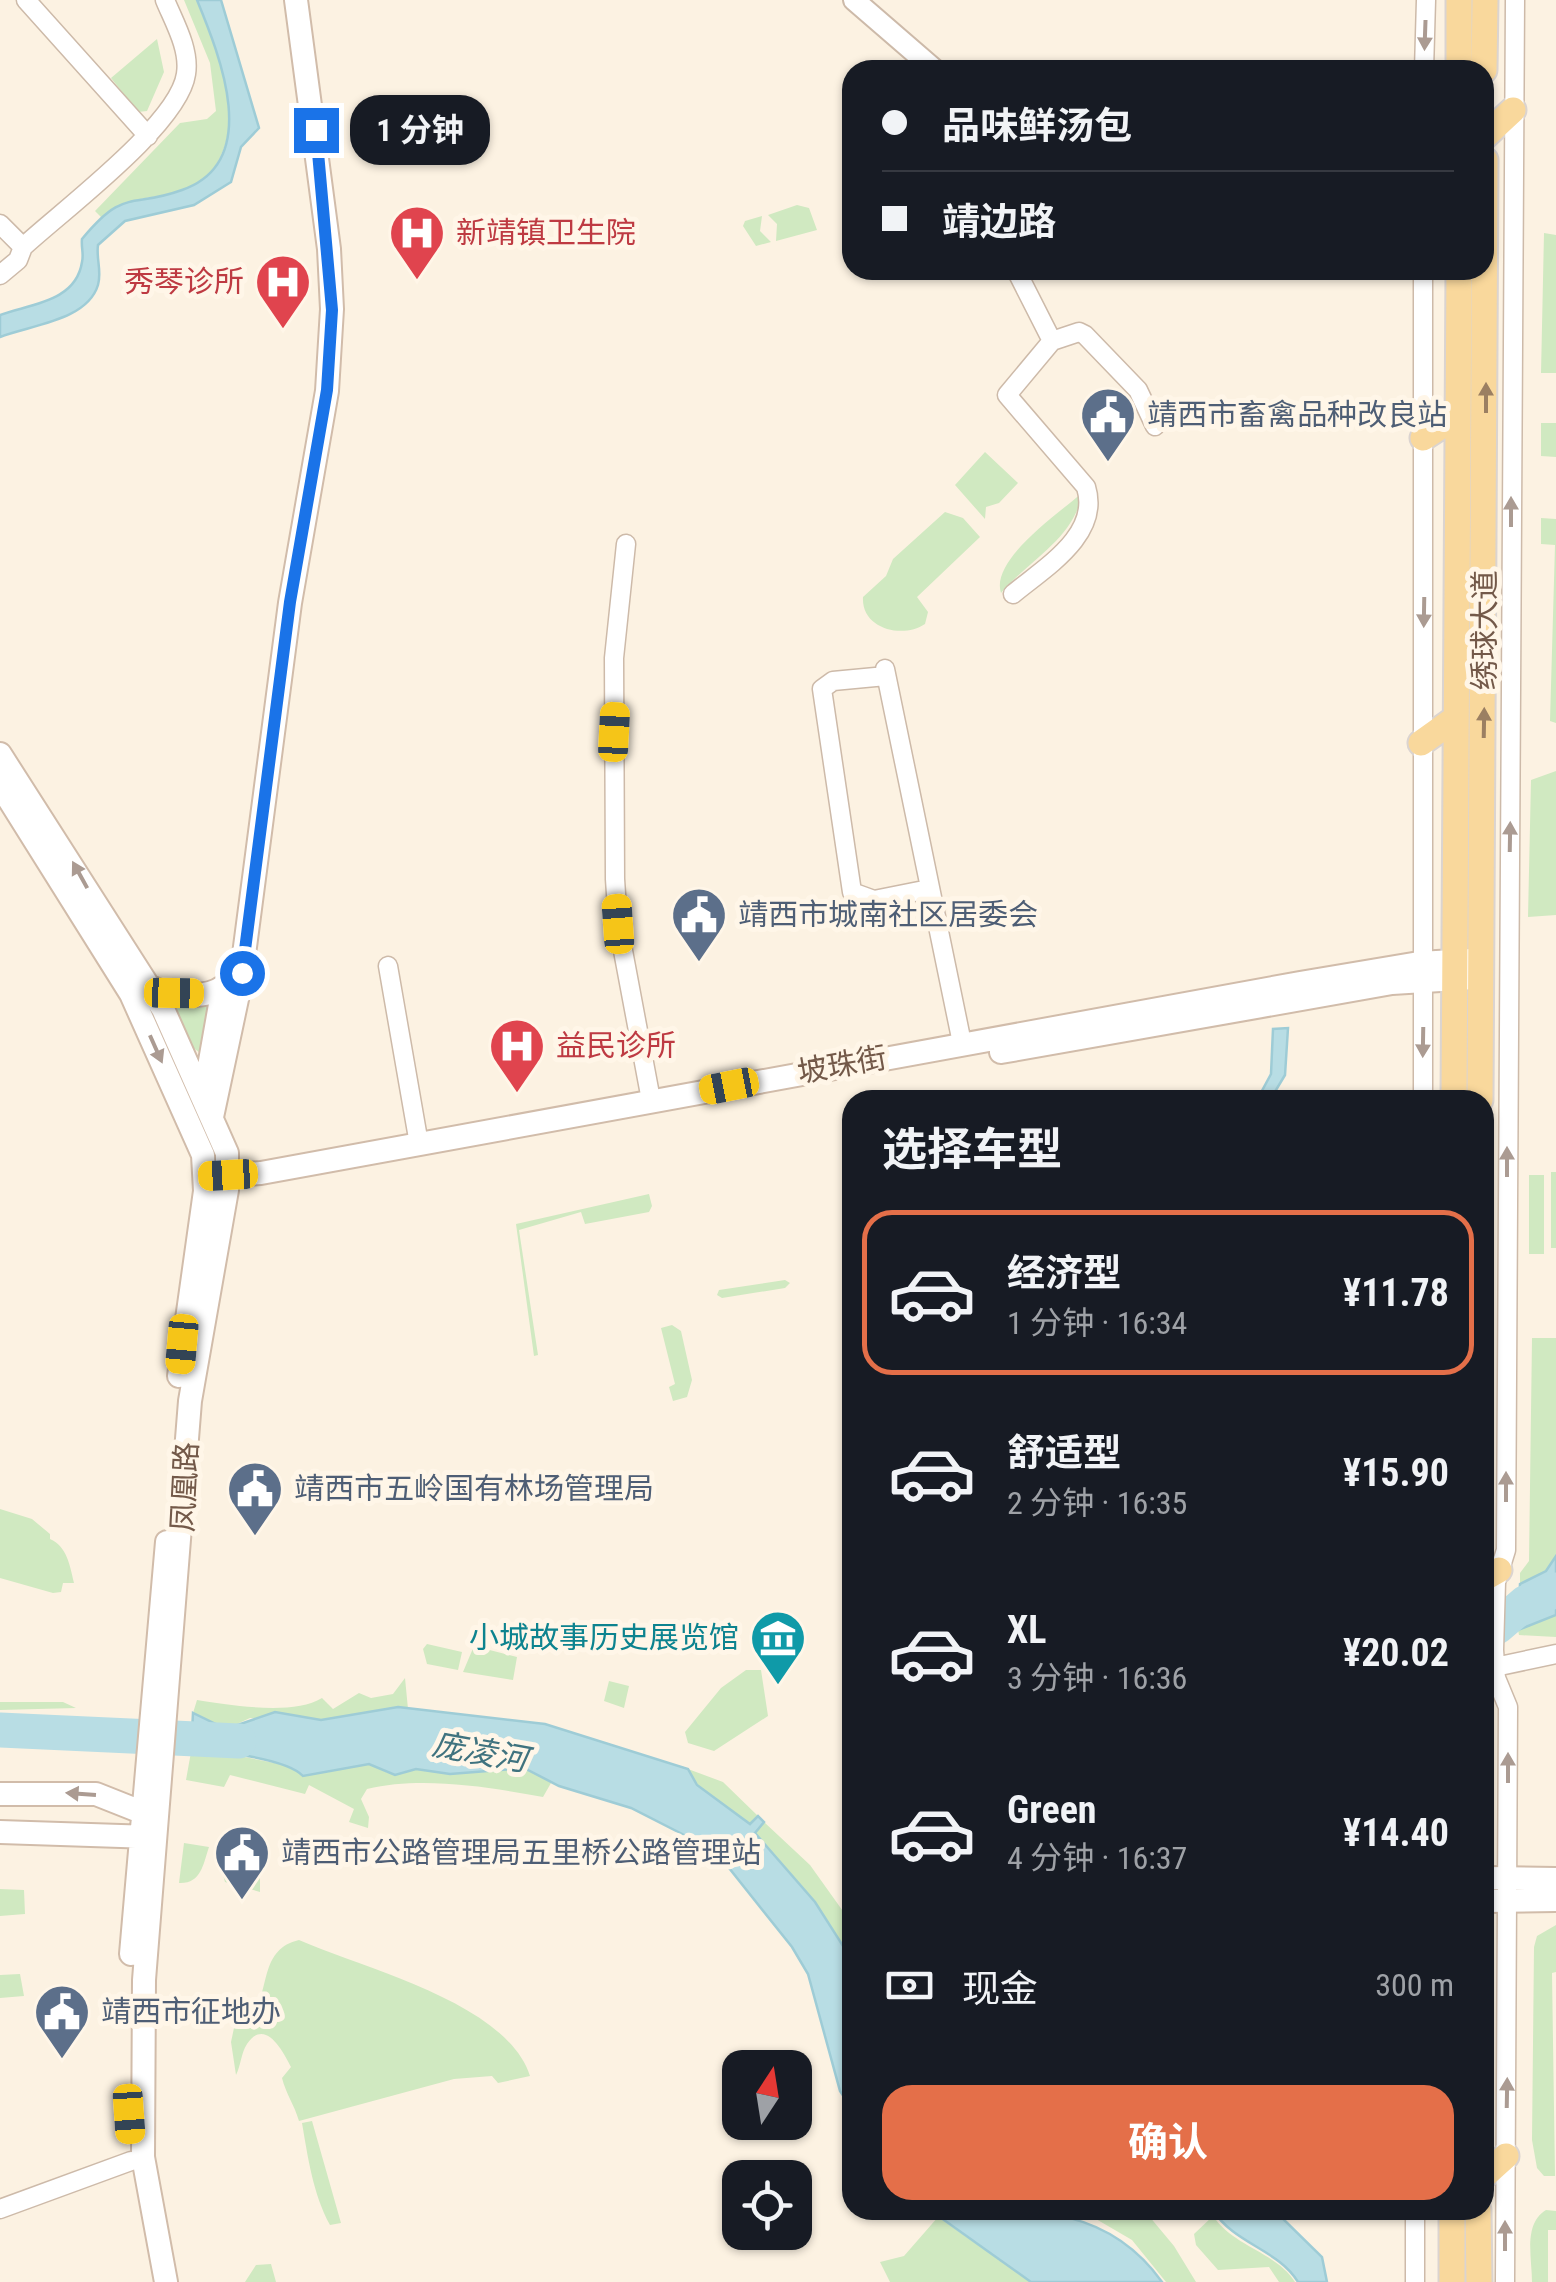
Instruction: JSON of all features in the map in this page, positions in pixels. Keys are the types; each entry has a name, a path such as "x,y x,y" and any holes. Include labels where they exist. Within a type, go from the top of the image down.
{"main road":[{"path":"208,1108 263,707 311,417 316,346 316,267 307,158 296,67 282,0"},
{"path":"208,1108 240,985 290,602 327,390 332,310 328,249 296,0"},
{"path":"1458,60 1459,0"},
{"path":"1484,60 1485,0"},
{"path":"1494,128 1513,110"},
{"name":"绣球大道","path":"1459,280 1456,718 1467,969 1479,1090"},
{"name":"绣球大道","path":"1455,1090 1467,969 1482,280"},
{"path":"1423,438 1458,416"},
{"path":"1421,743 1456,718"},
{"name":"凤凰路","path":"0,754 150,987 227,1153 216,1183 182,1344 161,1701 128,2032 131,2160 153,2282"},
{"name":"凤凰路","path":"0,784 131,994 216,1183"},
{"name":"坡珠街","path":"216,1183 962,1043 1420,971 1467,969"},
{"name":"坡珠街","path":"216,1183 1420,971"},
{"path":"150,987 162,993 208,994 224,986"},
{"path":"0,1794 96,1794 148,1826"},
{"path":"0,1832 148,1826"},
{"name":"凤凰路","path":"148,1826 141,2129 166,2282"},
{"path":"1501,1885 1556,1879"},
{"path":"1501,1885 1556,1900"},
{"path":"1494,2167 1506,2156"},
{"path":"1452,2220 1452,2282"},
{"path":"1478,2220 1479,2282"}],"street":[{"path":"26,0 148,136"},
{"path":"0,275 18,260 24,247 162,122 186,74 180,37 165,0"},
{"path":"854,0 923,60"},
{"path":"1424,60 1426,0"},
{"path":"1494,1575 1506,1550 1514,0"},
{"path":"0,224 24,247"},
{"path":"1021,280 1052,341"},
{"path":"1422,1090 1424,280"},
{"path":"1013,594 1075,541 1090,499 1086,487 1007,394 1052,341 1079,332 1138,390 1155,426"},
{"path":"626,544 614,658 615,879 618,924 651,1100"},
{"path":"929,889 874,900 852,892 822,690 833,681 886,672 962,1043"},
{"path":"388,966 419,1144"},
{"path":"1494,1618 1495,1658 1508,1706 1501,1885 1505,2282"},
{"path":"1495,1658 1556,1654"},
{"path":"0,2208 131,2160"},
{"path":"1415,2220 1415,2282"}],"green space":[{"path":"184,0 197,0 227,74 230,112 223,150 215,166 188,188 123,204 102,218 95,211 180,123 207,119 216,111 210,63"},
{"path":"157,39 164,72 147,111 138,112 111,78"},
{"path":"797,205 809,208 817,230 776,241 777,224 768,215"},
{"path":"762,216 760,231 771,242 756,246 743,226 745,221"},
{"path":"1544,233 1556,235 1556,373 1541,373"},
{"path":"1541,423 1556,423 1556,457 1541,456"},
{"path":"985,452 1018,483 999,503 986,507 985,519 955,485"},
{"path":"1082,493 1078,509 1061,536 1001,593 1000,580 1016,552"},
{"path":"945,512 963,518 980,537 917,597 928,612 925,624 906,631 876,624 864,608 863,597 886,576 893,559"},
{"path":"1541,518 1556,519 1556,723 1550,721 1555,545 1541,544"},
{"path":"1556,771 1556,915 1528,917 1531,780"},
{"path":"171,1001 210,1004 200,1053 191,1046"},
{"path":"1551,1172 1556,1172 1556,1248 1551,1248"},
{"path":"1529,1175 1544,1175 1544,1254 1529,1254"},
{"path":"649,1194 649,1212 585,1224 581,1212 519,1230 538,1355 534,1356 516,1224"},
{"path":"785,1280 790,1283 785,1288 722,1298 717,1295 719,1290"},
{"path":"672,1325 681,1331 692,1380 687,1397 673,1401 669,1387 675,1384 661,1328"},
{"path":"1532,1338 1556,1338 1556,1556 1546,1571 1520,1584 1520,1573 1529,1561"},
{"path":"0,1509 32,1519 50,1534 67,1557 74,1583 63,1583 61,1592 53,1593 0,1578"},
{"path":"1556,1615 1556,1637 1519,1635 1518,1630"},
{"path":"427,1644 462,1652 458,1670 427,1664 423,1649"},
{"path":"474,1646 517,1657 513,1680 463,1672"},
{"path":"746,1670 761,1670 768,1716 714,1751 688,1743 685,1732 721,1688"},
{"path":"405,1678 408,1709 321,1720 250,1718 226,1729 193,1713 197,1700 278,1708 322,1698 333,1709 359,1693 371,1698 393,1694"},
{"path":"609,1681 629,1686 624,1708 604,1701"},
{"path":"0,1702 63,1702 76,1708 0,1710"},
{"path":"209,1750 290,1766 309,1775 369,1764 388,1773 416,1769 450,1774 514,1767 533,1771 551,1783 543,1797 432,1783 367,1789 361,1799 369,1817 368,1828 349,1822 354,1809 309,1785 305,1794 230,1775 224,1787 186,1780 191,1752"},
{"path":"688,1769 723,1782 758,1816 750,1825 697,1785"},
{"path":"764,1822 810,1865 842,1910 842,1944 815,1902 755,1833"},
{"path":"184,1843 209,1847 197,1877 179,1883"},
{"path":"234,1868 260,1875 260,1892 225,1882 223,1875"},
{"path":"0,1889 24,1890 25,1914 0,1916"},
{"path":"1556,1925 1556,1972 1552,1973 1555,2176 1544,2176 1537,2168 1532,2140 1534,1947 1537,1936"},
{"path":"299,1940 464,2009 493,2028 516,2050 530,2076 498,2083 492,2076 454,2079 299,2121 282,2078 291,2067 273,2039 260,2034 254,2037 245,2048 236,2075 231,2042 237,2014 253,2015 278,1952"},
{"path":"20,1974 24,1996 0,1998 0,1975"},
{"path":"312,2121 341,2223 330,2225 315,2188 302,2123"},
{"path":"1546,2210 1556,2211 1556,2230 1548,2230 1548,2282 1532,2282 1531,2233"},
{"path":"935,2220 942,2220 1031,2282 890,2282 880,2262 904,2256"},
{"path":"1098,2220 1152,2220 1196,2282 1166,2282 1132,2240"},
{"path":"1209,2220 1216,2220 1232,2235 1277,2263 1295,2282 1279,2282 1269,2267 1218,2270 1196,2245 1194,2234"},
{"path":"271,2264 276,2282 245,2282 256,2265"}],"water":[{"path":"197,0 221,0 259,128 241,147 231,182 194,205 125,221 98,245 98,285 82,307 56,320 0,337 0,315 50,299 71,286 82,262 82,239 108,212 129,202 182,190 207,176 222,156 228,132 224,77"},
{"path":"1288,1028 1285,1075 1276,1090 1262,1090 1271,1074 1273,1029"},
{"path":"1556,1556 1556,1615 1518,1630 1520,1584 1546,1571"},
{"path":"398,1707 545,1724 688,1769 697,1785 750,1824 758,1816 764,1822 755,1833 815,1902 842,1944 842,2094 808,1974 792,1947 729,1868 686,1836 631,1808 559,1786 524,1768 450,1774 416,1769 395,1775 369,1764 303,1776 250,1756 191,1752 193,1713 226,1729 275,1712 321,1720"},
{"path":"944,2220 1087,2223 1114,2236 1139,2255 1162,2282 1031,2282"},
{"path":"1284,2220 1322,2257 1327,2282 1298,2282 1279,2262 1222,2222"}],"waterway":[{"path":"1494,1628 1525,1603 1556,1590"},
{"name":"庞凌河","path":"0,1730 239,1741"}],"place":[{"name":"新靖镇卫生院","path":"417,282"},
{"name":"秀琴诊所","path":"283,331"},
{"name":"靖西市畜禽品种改良站","path":"1108,464"},
{"name":"靖西市城南社区居委会","path":"699,964"},
{"name":"益民诊所","path":"517,1095"},
{"name":"靖西市五岭国有林场管理局","path":"255,1538"},
{"name":"小城故事历史展览馆","path":"778,1687"},
{"name":"靖西市公路管理局五里桥公路管理站","path":"242,1902"},
{"name":"靖西市征地办","path":"62,2061"}],"route":[{"path":"242,973 290,602 327,390 332,310 316,130"}]}
